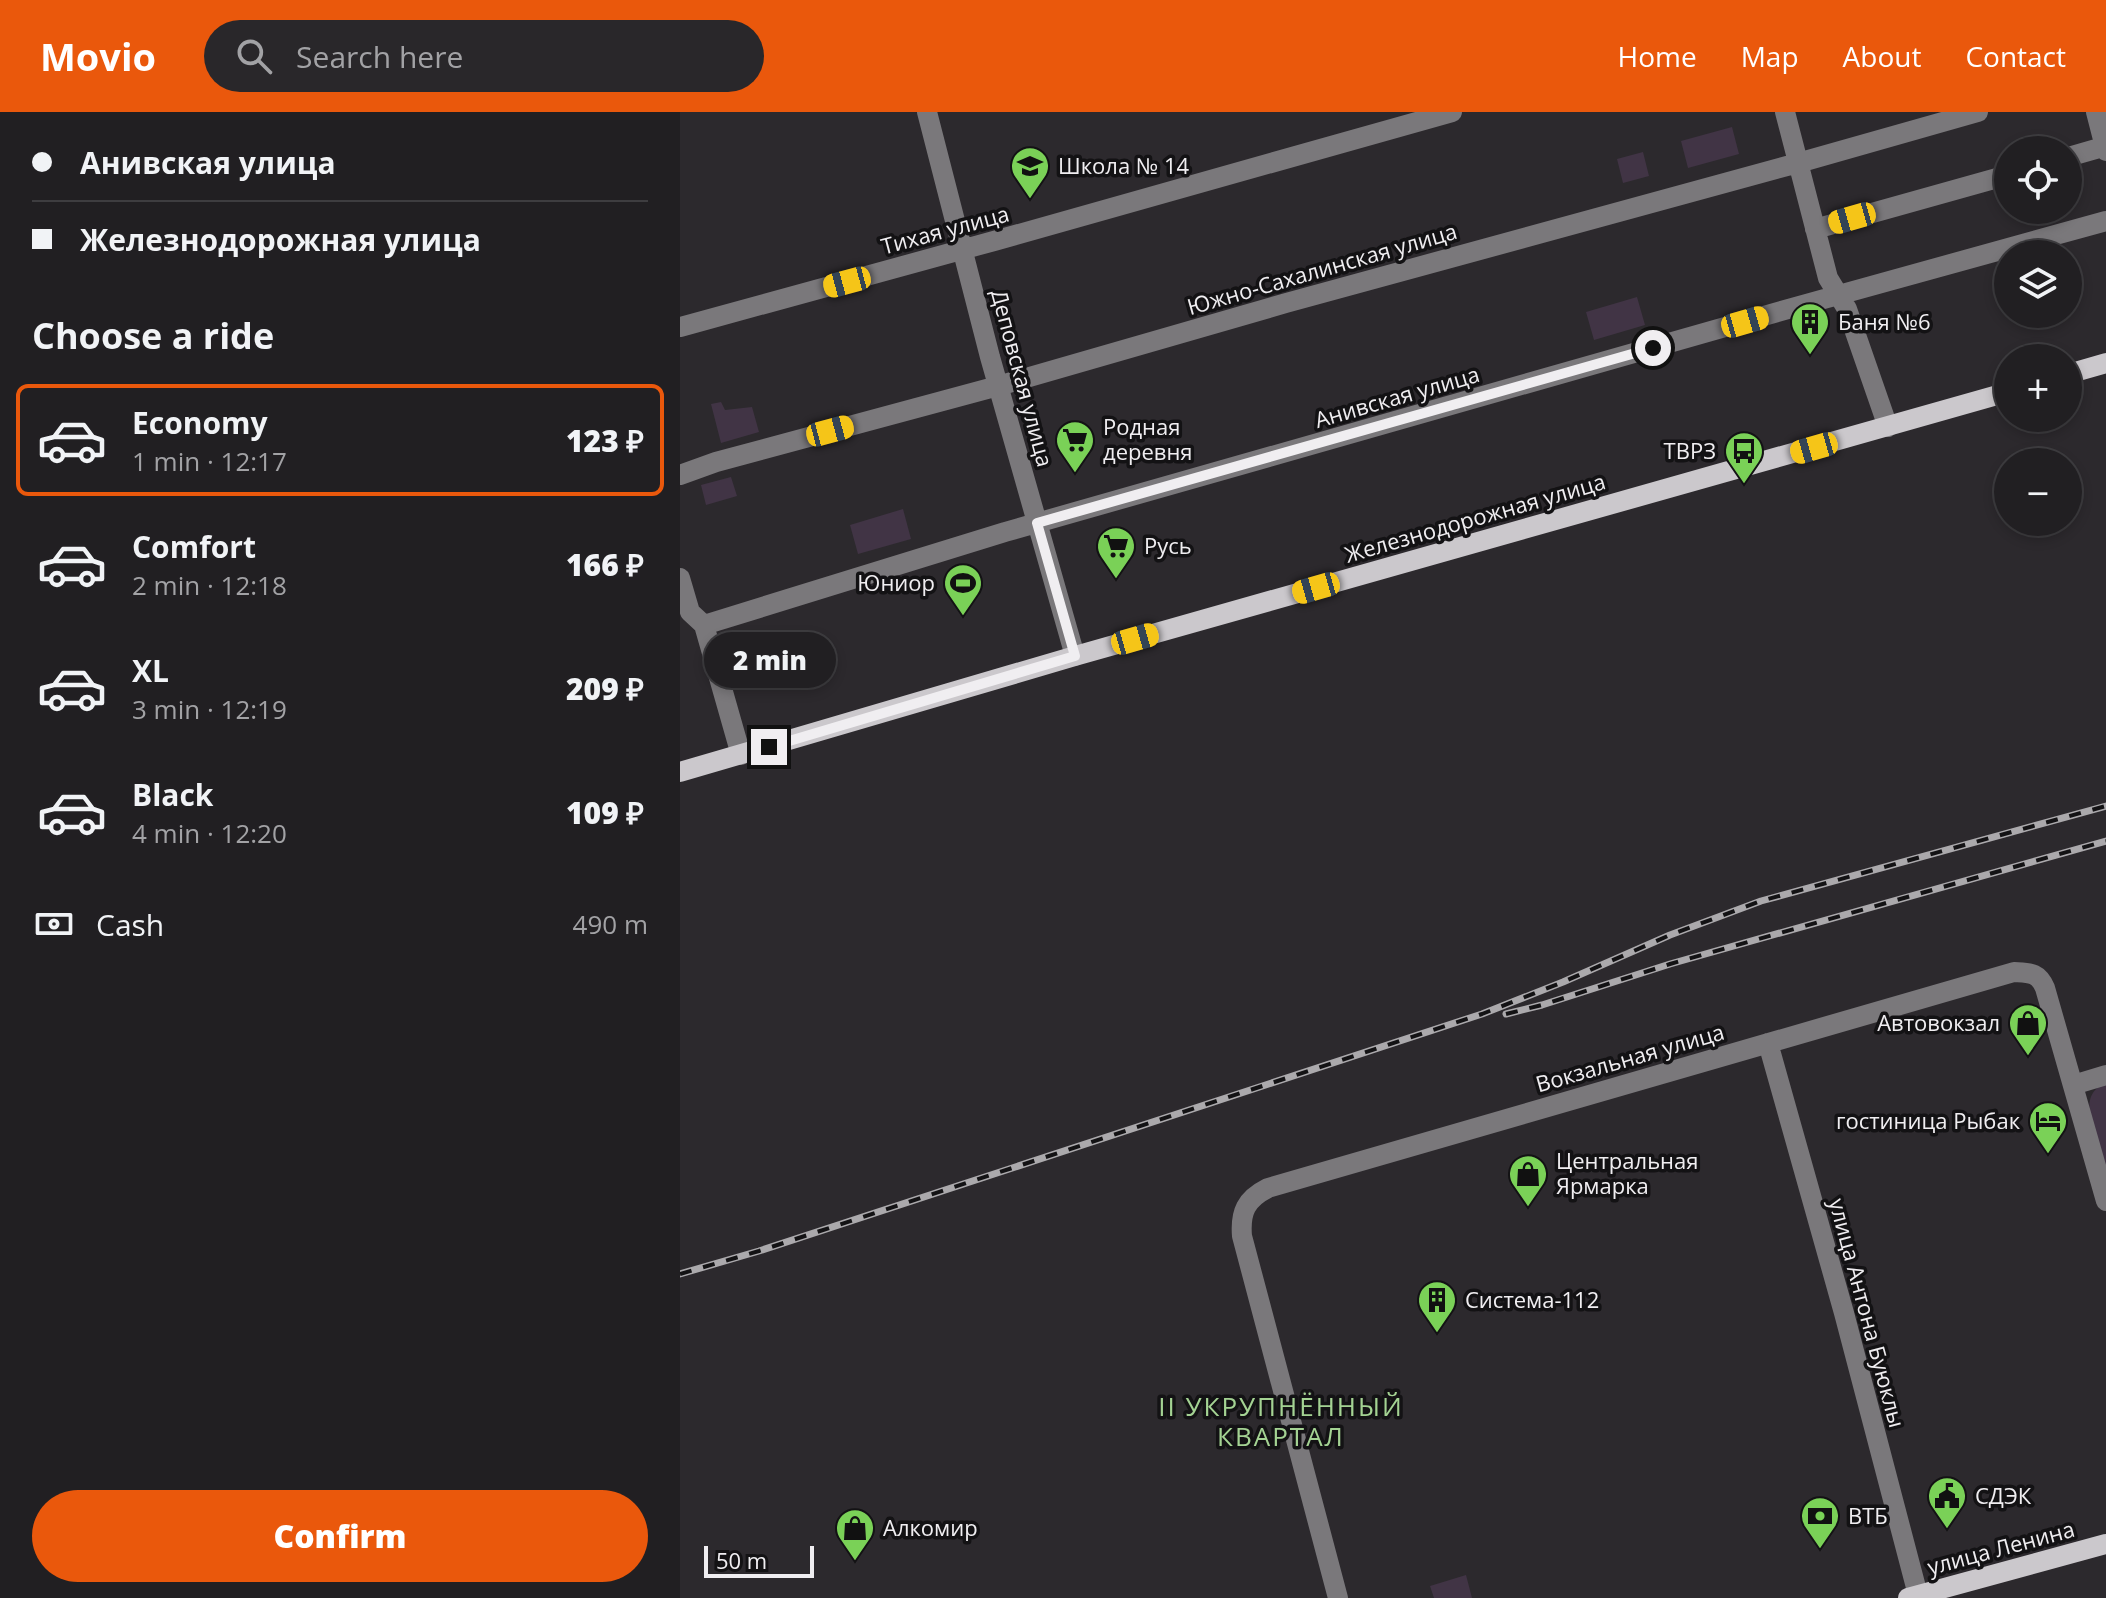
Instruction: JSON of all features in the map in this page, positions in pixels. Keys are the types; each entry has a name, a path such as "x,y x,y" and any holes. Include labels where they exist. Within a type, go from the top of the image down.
{"main road":[{"path":"2082,370 2106,363"},
{"name":"Железнодорожная улица","path":"680,772 1075,656 1994,396"},
{"name":"улица Ленина","path":"1913,1597 2106,1544"}],"street":[{"name":"Деповская улица","path":"927,112 998,386 1075,656"},
{"name":"Тихая улица","path":"680,327 1452,112"},
{"path":"1785,112 1828,278 1847,309 1888,427"},
{"name":"Южно-Сахалинская улица","path":"680,475 716,462 1978,112"},
{"path":"2082,154 2106,148 2096,112"},
{"path":"1815,229 1994,179"},
{"name":"Анивская улица","path":"704,625 1037,523 2106,221"},
{"path":"680,578 690,612 704,625 741,755"},
{"name":"Вокзальная улица","path":"1338,1598 1242,1236 1241,1220 1245,1207 1257,1194 1268,1188 2014,972 2035,973 2042,980 2073,1085"},
{"name":"улица Антона Буюклы","path":"1768,1043 1844,1313 1913,1597"},
{"path":"2106,1075 2073,1085 2106,1201"}],"shaded area":[{"path":"1732,127 1739,154 1688,168 1681,141"},
{"path":"1643,152 1649,176 1623,183 1617,159"},
{"path":"1637,297 1645,325 1594,340 1586,312"},
{"path":"721,402 725,410 752,407 759,432 721,443 711,404"},
{"path":"731,477 737,496 706,505 701,485"},
{"path":"903,509 911,539 858,554 850,525"},
{"path":"2106,1081 2106,1168 2089,1107 2092,1094"},
{"path":"1466,1575 1472,1598 1434,1598 1430,1586"}],"railway":[{"path":"680,1274 759,1251 1482,1014 1670,935 1761,901 2106,806"},
{"path":"1506,1014 1670,964 2106,841"}],"place":[{"name":"Школа № 14","path":"1030,200"},
{"name":"Баня №6","path":"1810,356"},
{"name":"Родная деревня","path":"1075,474"},
{"name":"ТВРЗ","path":"1744,485"},
{"name":"Русь","path":"1116,580"},
{"name":"Юниор","path":"963,617"},
{"name":"Автовокзал","path":"2028,1057"},
{"name":"гостиница Рыбак","path":"2048,1155"},
{"name":"Центральная Ярмарка","path":"1528,1208"},
{"name":"Система-112","path":"1437,1334"},
{"name":"СДЭК","path":"1947,1530"},
{"name":"ВТБ","path":"1820,1550"},
{"name":"Алкомир","path":"855,1562"}],"district":[{"name":"II УКРУПНЁННЫЙ КВАРТАЛ","path":"1281,1422"}],"route":[{"path":"769,747 1075,656 1037,523 1653,348"}]}
